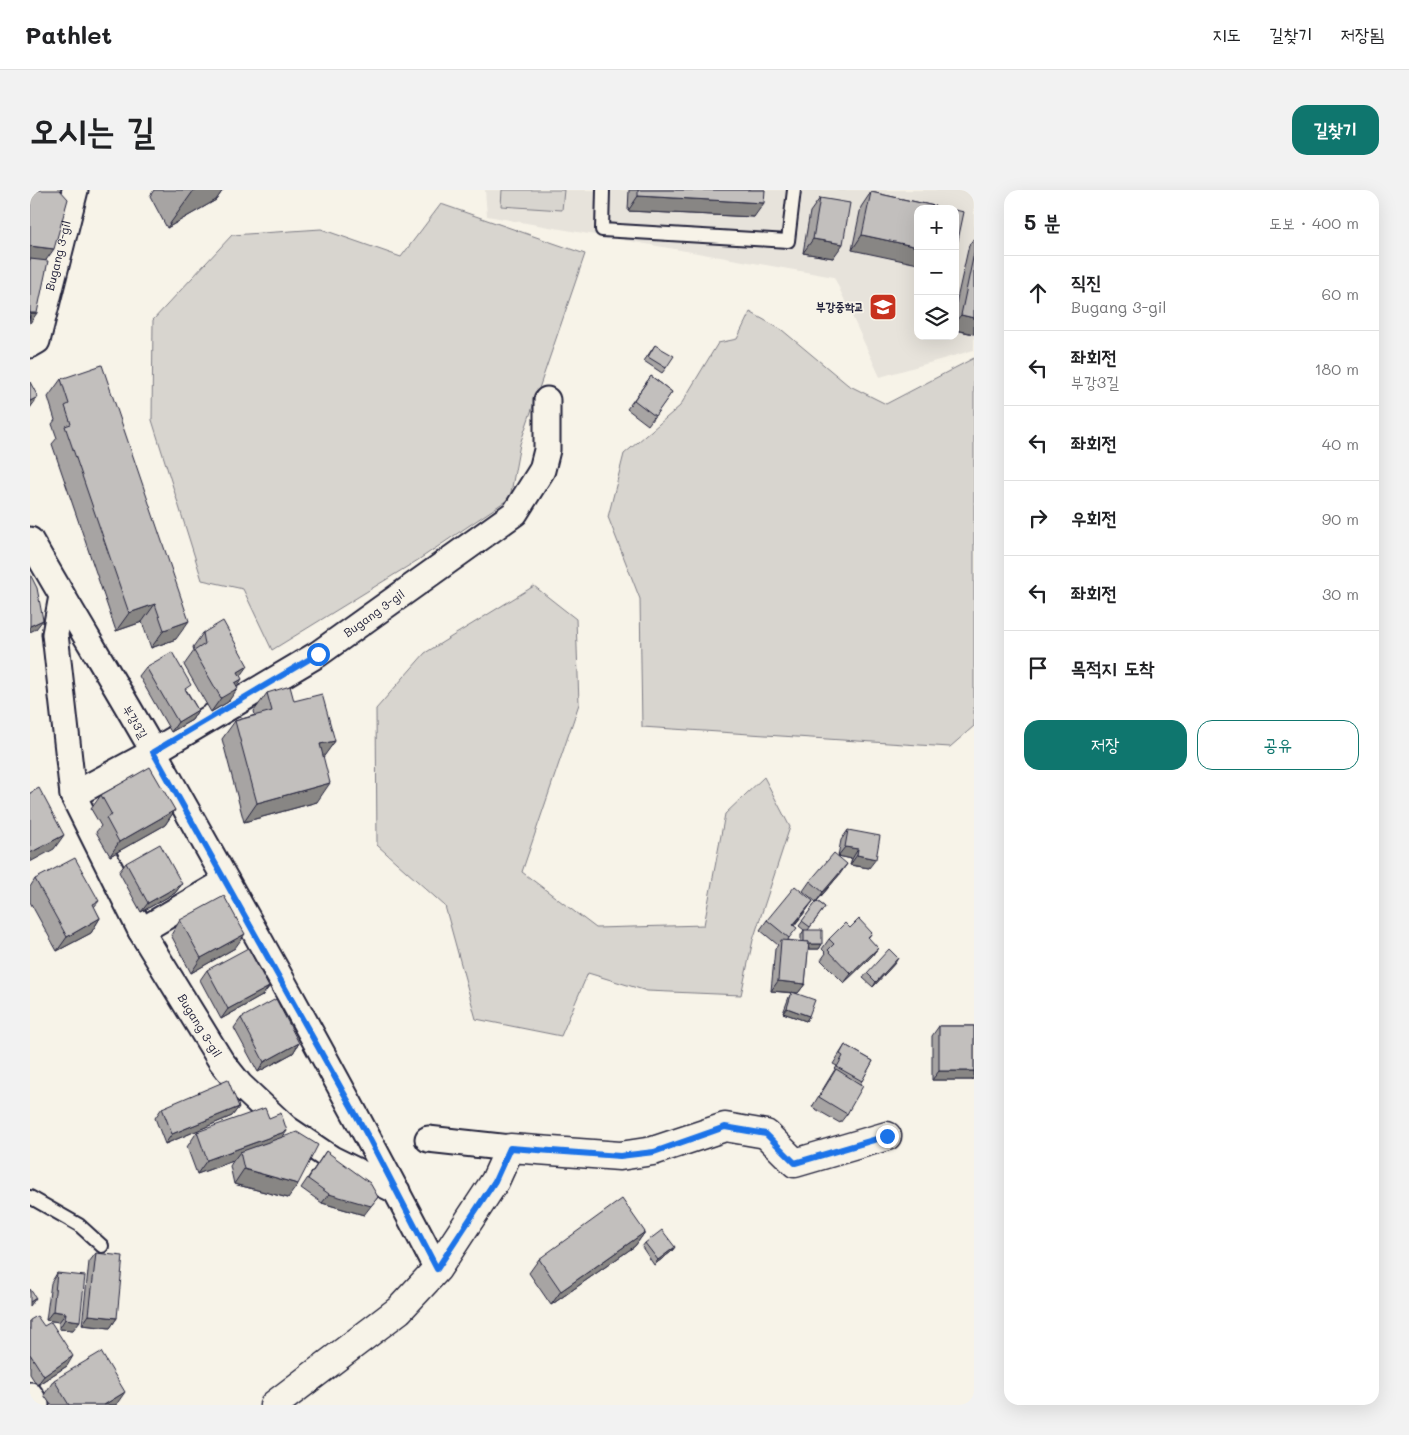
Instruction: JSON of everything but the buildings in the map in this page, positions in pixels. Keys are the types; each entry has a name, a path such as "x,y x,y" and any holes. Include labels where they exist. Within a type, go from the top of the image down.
{"street":[{"name":"Bugang 3-gil","path":"30,345 37,341 75,190"},
{"name":"Bugang 3-gil","path":"73,795 153,752 318,654 515,513 542,470 547,450 547,400"},
{"path":"30,540 62,596"},
{"name":"Bugang 3-gil","path":"62,596 54,634 73,795 141,931 221,1061 240,1086 286,1128 332,1159 396,1191"},
{"name":"부강3길","path":"62,596 226,881 437,1269"},
{"path":"141,931 226,881"},
{"path":"428,1140 620,1156 654,1152 725,1127 766,1134 795,1163 887,1136"},
{"path":"274,1405 400,1310 437,1269 495,1181 510,1148"},
{"path":"30,1395 36,1405"}],"lane":[{"path":"603,190 602,230 788,241 794,190"},
{"path":"30,1197 79,1225 102,1246"}],"shaded area":[{"name":"부강중학교","path":"485,190 974,190 974,350 880,377 834,277 487,216"},
{"path":"502,190 564,190 562,210 501,206"},
{"path":"441,204 585,254 520,444 510,498 418,560 272,650 243,589 202,580 152,420 153,320 232,235 321,229 401,257"},
{"path":"750,312 782,330 848,385 886,404 974,358 974,726 950,747 642,727 640,599 608,517 624,454 680,406 718,343 737,339"},
{"path":"534,586 576,619 579,704 522,872 596,928 704,925 725,814 764,777 790,827 753,940 741,995 647,991 588,973 561,1036 476,1019 445,906 377,845 376,709 425,653"}],"place":[{"name":"부강중학교","path":"883,307"}],"route":[{"path":"318,654 153,752 370,1140 437,1269 495,1181 510,1148 620,1156 654,1152 725,1127 766,1134 795,1163 887,1136"}]}
